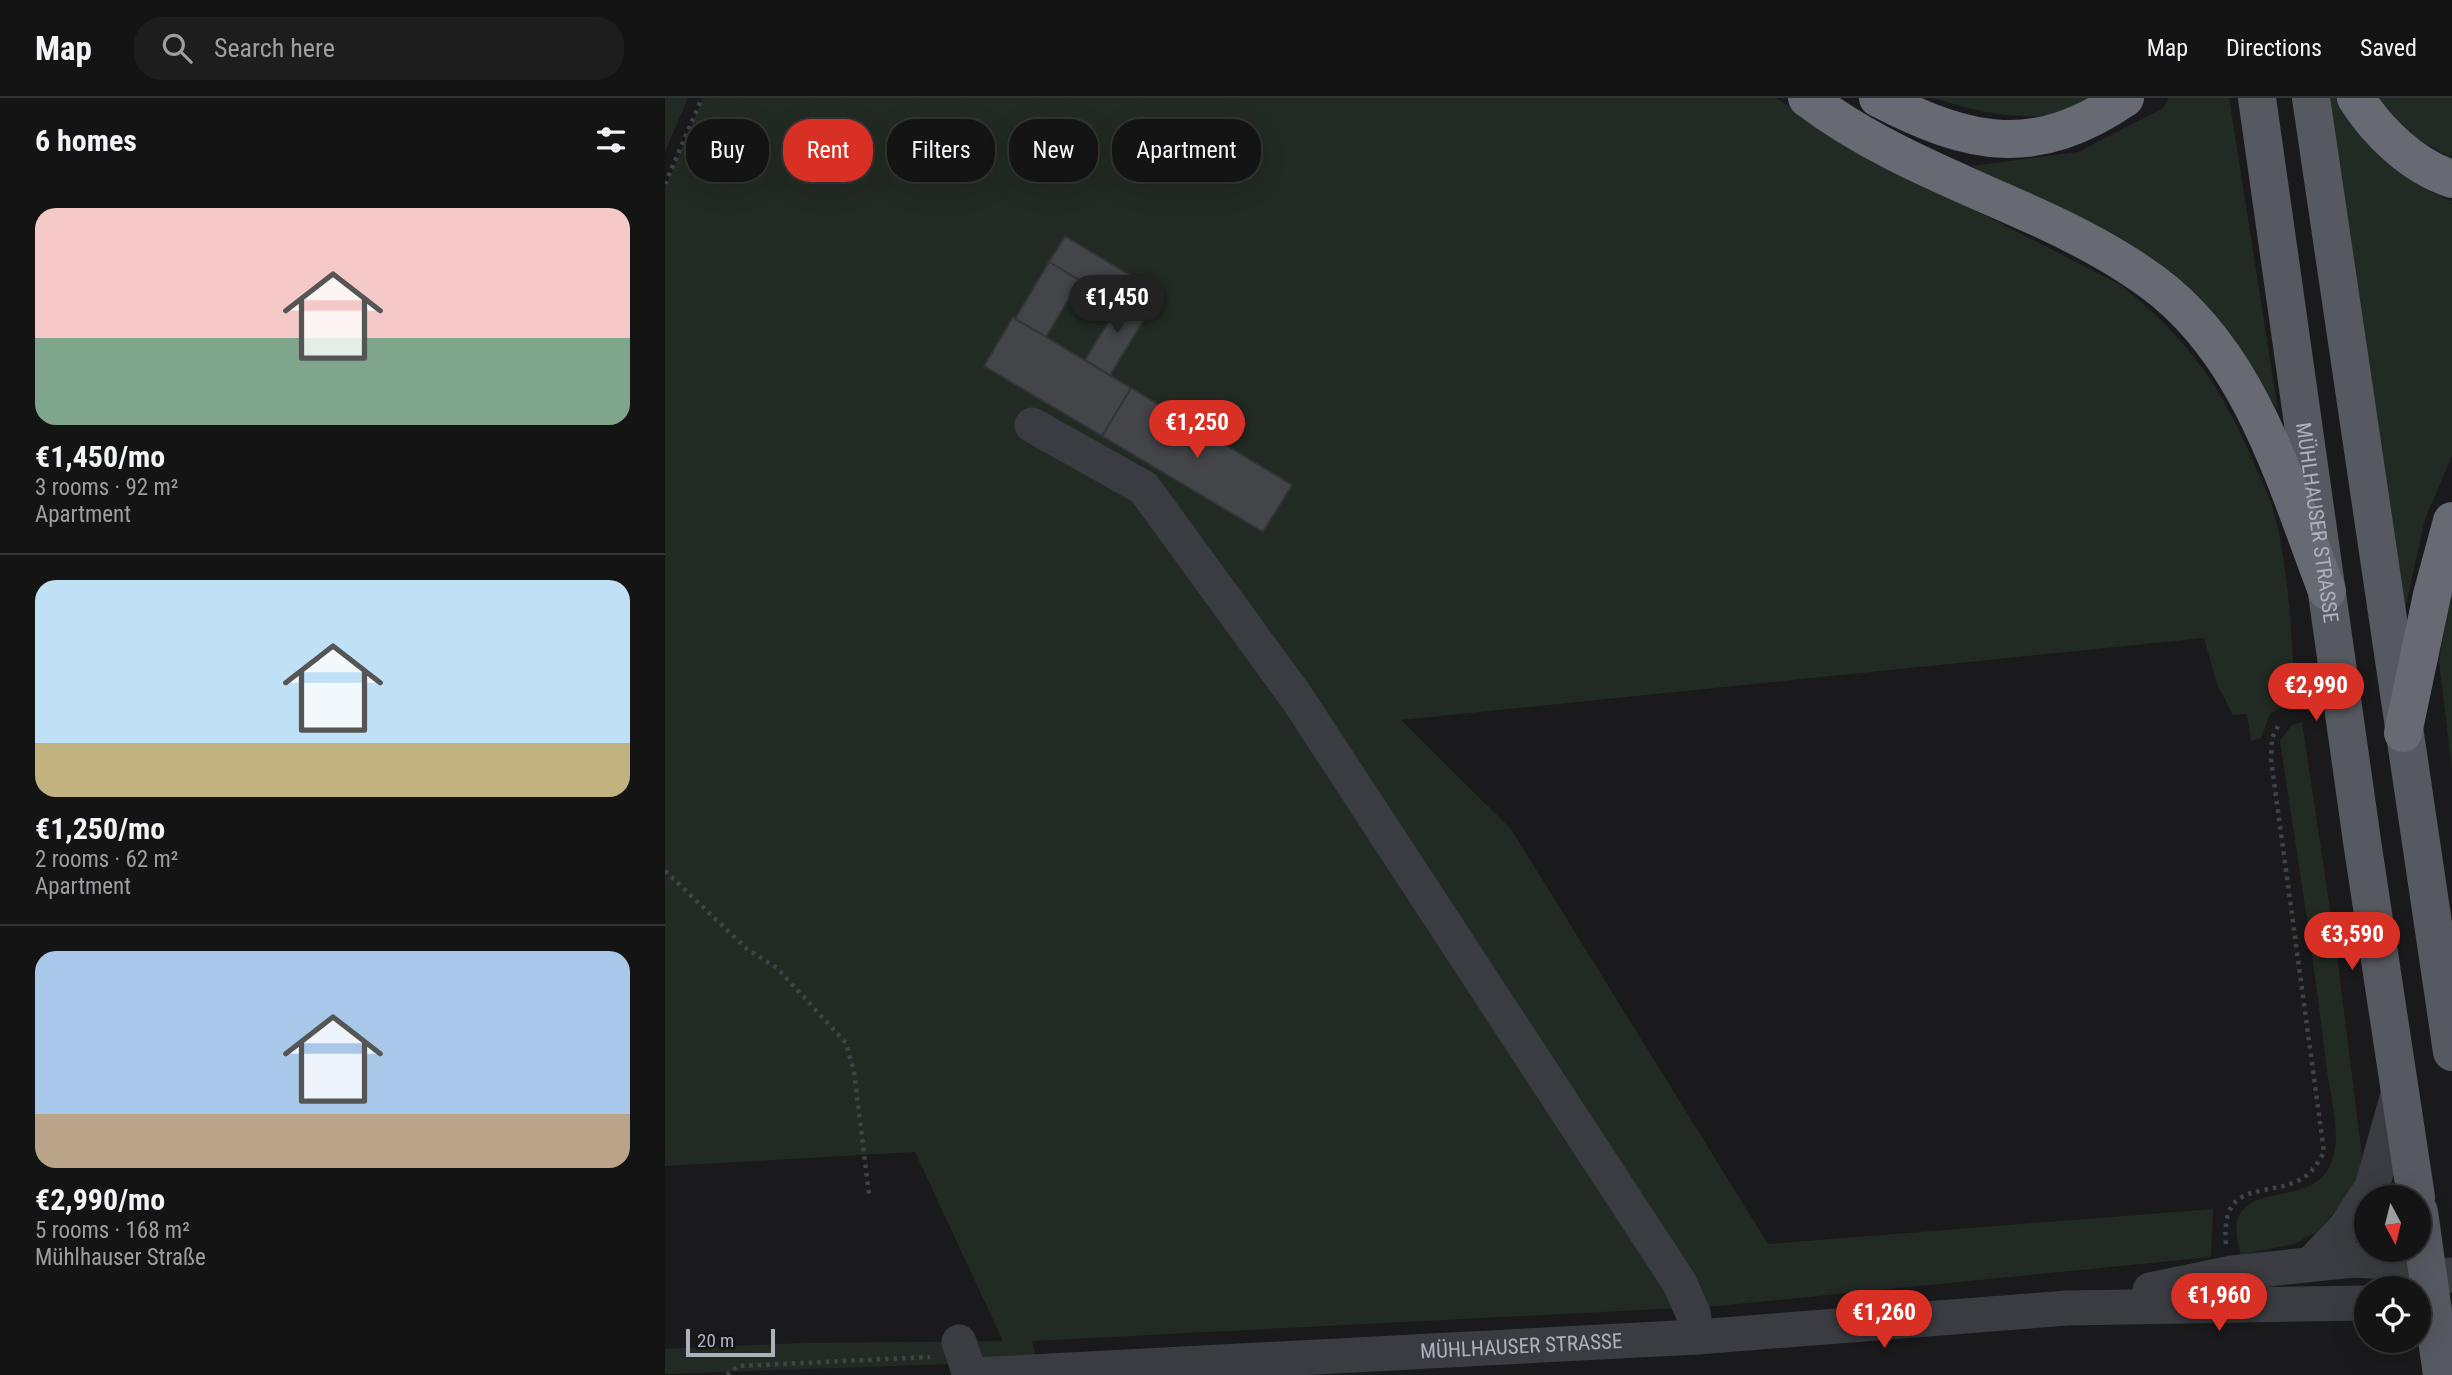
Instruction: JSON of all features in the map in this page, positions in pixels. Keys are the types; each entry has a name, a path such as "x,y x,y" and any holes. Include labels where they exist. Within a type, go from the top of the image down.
{"highway":[{"path":"1807,98 1875,143 2047,222 2106,253 2136,271 2179,305 2221,353 2249,400 2277,461 2327,591"},
{"path":"1878,98 1923,121 1952,131 2018,139 2048,136 2080,125 2125,98"},
{"path":"2356,98 2384,133 2408,154 2437,174 2452,179"},
{"path":"2403,733 2432,595 2452,521"}],"main road":[{"name":"MÜHLHAUSER STRASSE","path":"2257,98 2414,1185"},
{"path":"2311,98 2452,1052"},
{"path":"2431,1280 2442,1375"}],"street":[{"path":"1032,425 1144,488 1289,687 1679,1282 1693,1312 1697,1337"},
{"path":"2312,1263 2345,1228 2372,1187 2399,1087"},
{"name":"MÜHLHAUSER STRASSE","path":"2067,1308 2232,1273 2312,1263 2353,1260 2389,1262 2422,1276"},
{"name":"MÜHLHAUSER STRASSE","path":"972,1375 1697,1337 2067,1308 2354,1303"},
{"path":"959,1342 972,1375"}],"path":[{"path":"665,184 702,98"},
{"path":"2227,1249 2226,1221 2231,1208 2242,1196 2302,1178 2318,1164 2323,1152 2271,758 2272,738 2279,724"},
{"path":"665,871 747,949 777,968 846,1044 854,1072 869,1194"}],"shaded area":[{"path":"665,98 688,98 665,152"},
{"path":"703,98 1776,98 1840,141 2121,285 2185,346 2217,389 2244,439 2272,507 2286,581 2295,699 2270,714 2261,738 2251,741 2247,714 2233,715 2217,684 2204,638 1401,720 1511,829 1768,1244 2213,1209 2211,1257 1718,1306 1032,1341 1037,1361 665,1374 665,1349 800,1343 1003,1341 915,1152 665,1166 665,188 686,138 686,182 769,182 769,119 694,119"},
{"path":"1934,98 2093,98 2075,108 2055,114 2015,116"},
{"path":"2169,98 2229,98 2278,410 2237,349 2122,244 1972,166 2078,152 2163,108"},
{"path":"2327,98 2339,98 2375,146 2400,172 2415,183 2452,201 2452,456 2425,519 2404,614"},
{"path":"2371,98 2452,98 2452,158 2398,128"},
{"path":"2452,580 2452,769 2439,662"},
{"path":"2302,722 2337,956 2362,1156 2354,1189 2317,1232 2294,1244 2241,1255 2236,1229 2240,1214 2249,1204 2306,1187 2319,1180 2329,1168 2336,1140 2280,741 2292,725"}],"building":[{"path":"1065,236 1138,280 1128,297 1125,295 1119,304 1049,262"},
{"path":"1049,262 1080,280 1046,337 1015,319"},
{"path":"1125,295 1150,310 1110,375 1085,360"},
{"path":"1013,317 1131,388 1102,436 984,366"},
{"path":"1131,388 1292,485 1263,532 1102,436"}]}
